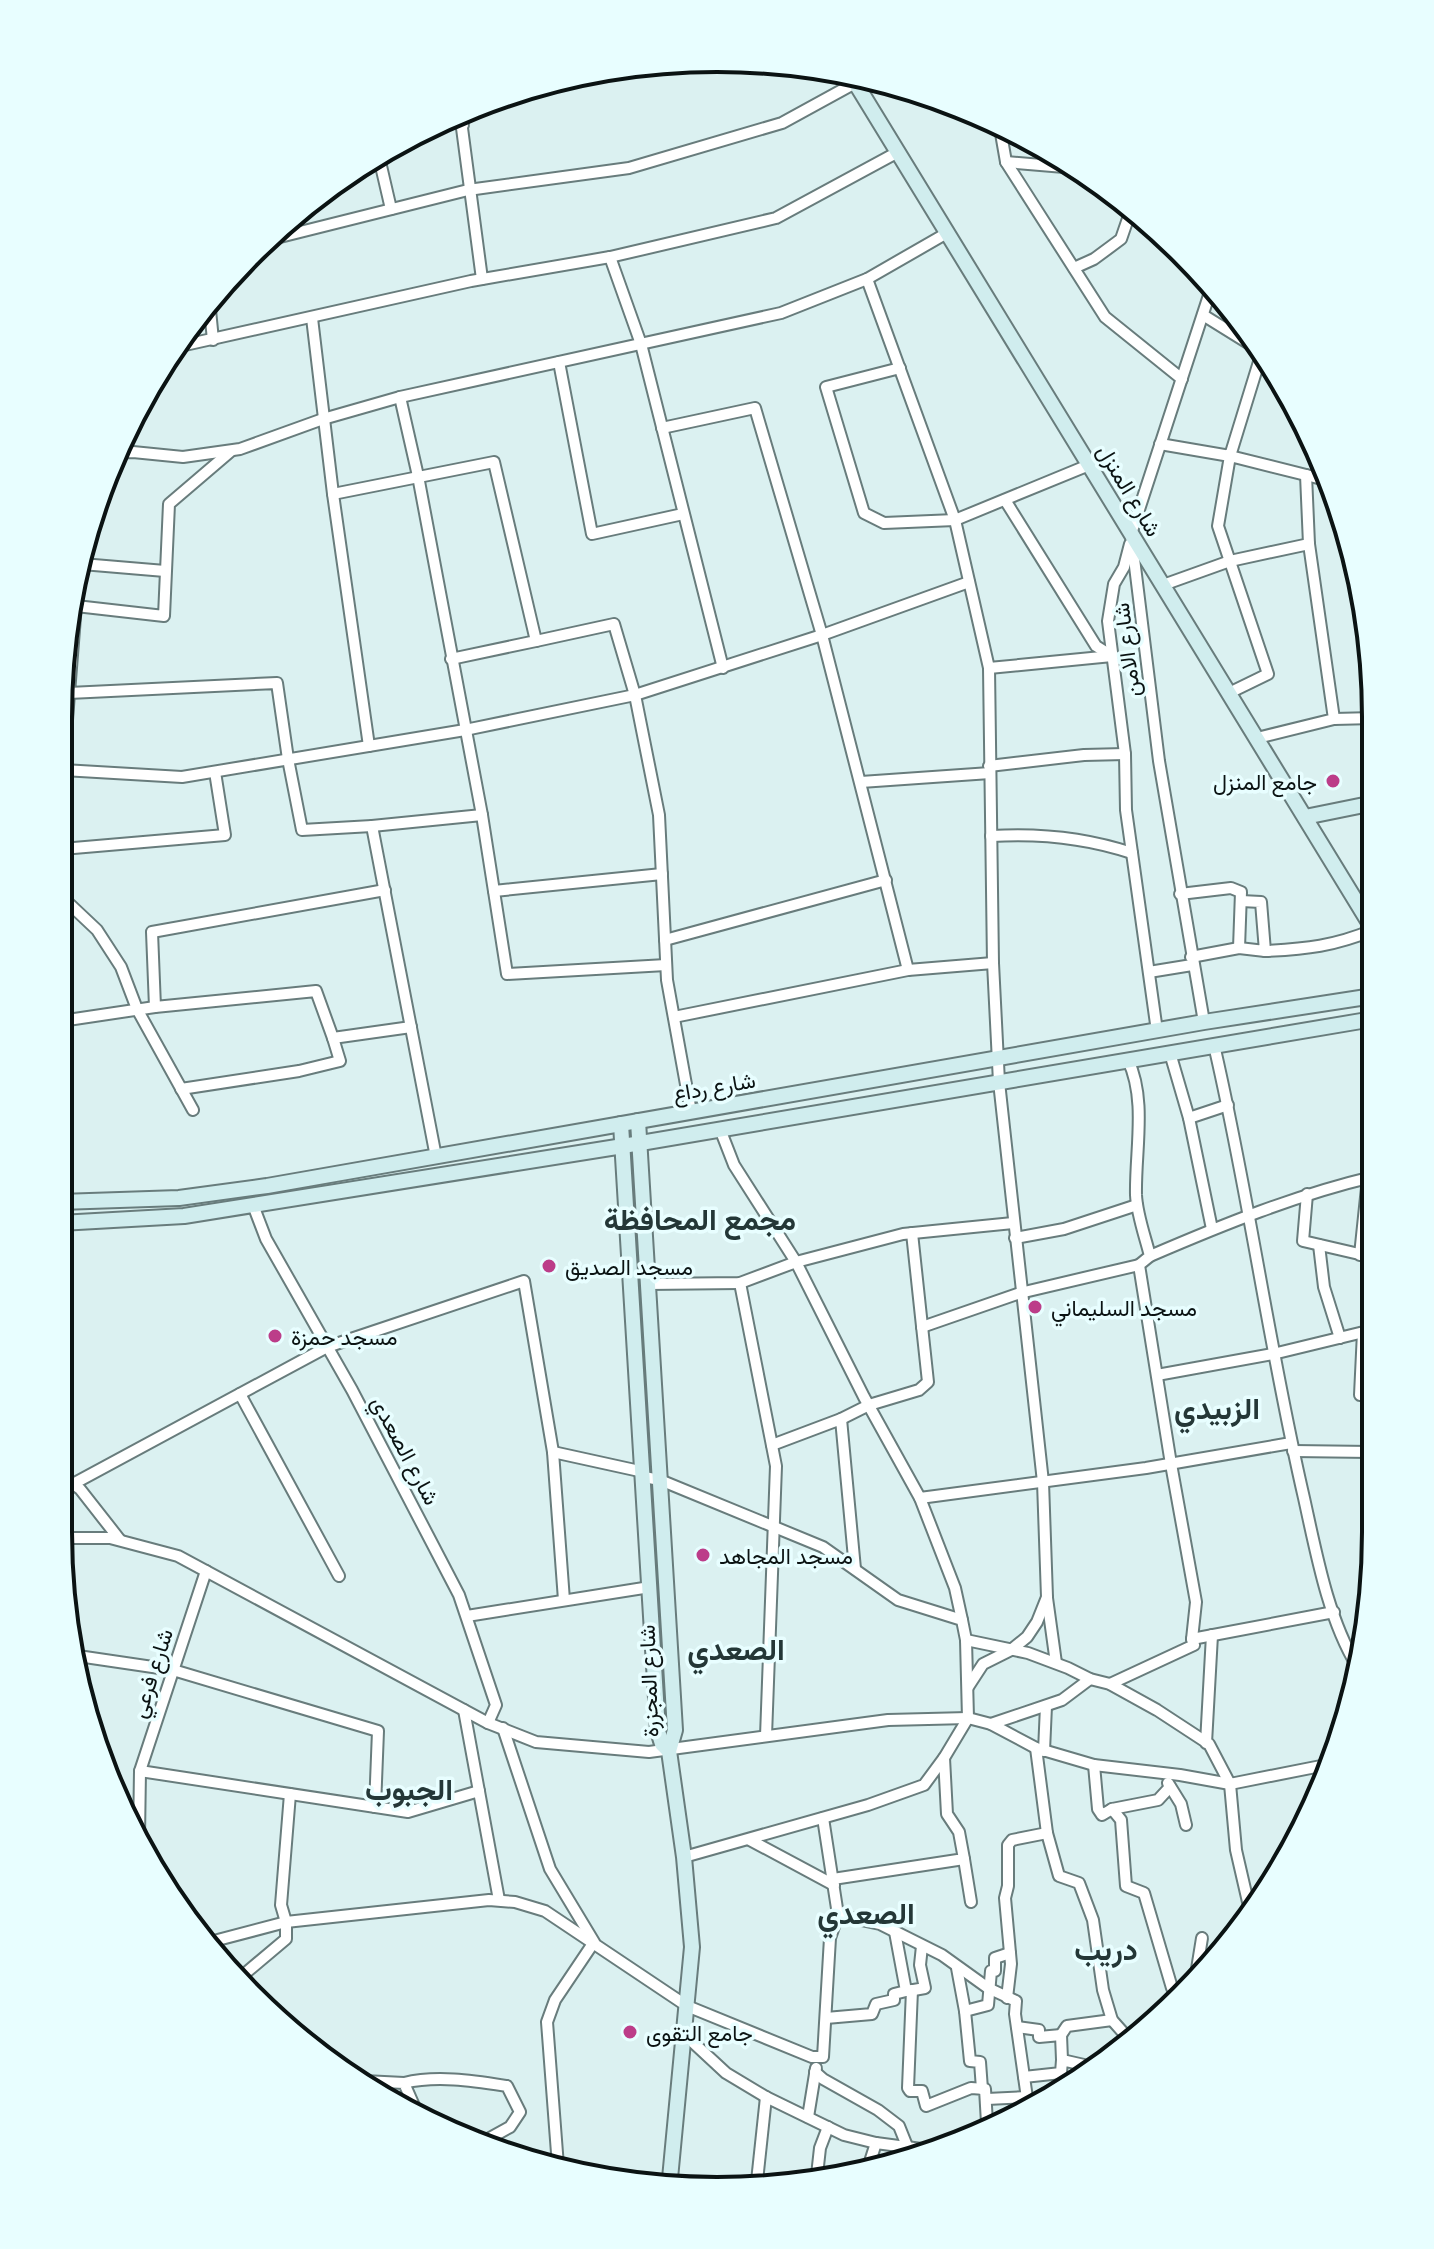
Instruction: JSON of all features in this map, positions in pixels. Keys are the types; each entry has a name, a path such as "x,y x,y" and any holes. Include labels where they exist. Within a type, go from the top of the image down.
{"street":[{"path":"289,235 468,190 629,168 782,123 844,84"},
{"name":"شارع المنزل","path":"857,88 1305,817 1362,902"},
{"path":"462,125 468,190 482,279"},
{"path":"1002,139 1006,162 1105,317 1182,379"},
{"path":"191,344 482,279 610,257 776,218 898,152"},
{"path":"1006,162 1052,166"},
{"path":"381,167 391,209"},
{"path":"1074,268 1094,259 1121,239 1128,220"},
{"path":"129,452 183,457 231,450 400,397 781,313 867,279 947,233"},
{"path":"610,257 641,344 723,668"},
{"path":"867,279 955,520 989,668 997,1059 1020,1293 1043,1482 1047,1597 1056,1663"},
{"name":"شارع الامن","path":"1204,1022 1159,761 1132,536 1208,299"},
{"path":"1203,315 1237,336"},
{"path":"211,317 213,340"},
{"path":"312,318 323,419 369,746"},
{"path":"559,362 592,534 683,514"},
{"path":"1229,693 1268,674 1218,526 1230,456 1257,366"},
{"path":"900,368 826,387 864,513 884,523 955,520 1089,465"},
{"path":"400,397 418,476 482,815 507,974 666,965"},
{"path":"662,428 755,408 822,635 908,970"},
{"path":"1160,444 1230,456 1316,477"},
{"path":"82,607 164,616 169,504 231,450"},
{"path":"333,494 494,462 536,641"},
{"path":"1306,475 1309,544 1334,719"},
{"path":"1005,500 1096,646 1112,656"},
{"path":"1132,536 1124,567 1114,584 1108,621 1125,754 1126,810 1157,1031"},
{"path":"1163,585 1230,561 1309,544"},
{"path":"90,565 165,571"},
{"path":"72,771 182,777 465,730 635,695 822,635 969,582"},
{"path":"451,659 614,624 635,695 659,815 666,965 691,1112"},
{"path":"989,668 1112,656"},
{"path":"73,693 277,683 302,830 482,815"},
{"path":"1257,738 1334,719 1362,718"},
{"path":"861,782 990,769 1084,755 1125,754"},
{"path":"72,848 225,835 215,772"},
{"path":"1305,817 1362,805"},
{"path":"372,826 436,1157"},
{"path":"991,836 1102,843 1132,853"},
{"path":"494,891 662,874"},
{"path":"665,940 886,880"},
{"path":"1180,894 1231,888 1241,892 1239,948"},
{"path":"155,1007 152,932 385,890"},
{"path":"1241,901 1261,902 1265,951"},
{"path":"72,906 97,930 121,967 137,1009 193,1110"},
{"path":"1149,972 1239,948 1265,951 1305,949 1342,943 1362,934"},
{"path":"674,1017 908,970 993,963"},
{"path":"72,1019 137,1009 316,991 340,1061 299,1071 181,1089"},
{"name":"شارع رداع","path":"72,1202 179,1198 267,1186 1204,1022 1362,998"},
{"name":"شارع رداع","path":"72,1222 184,1216 623,1146 1362,1021"},
{"path":"333,1038 411,1027"},
{"path":"1214,1045 1250,1216 1292,1447 1319,1565 1351,1652"},
{"path":"1170,1053 1189,1118 1212,1229"},
{"path":"1128,1060 1135,1075 1138,1108 1137,1205 1150,1256"},
{"path":"1189,1118 1228,1105"},
{"name":"شارع المجزرة","path":"638,1121 675,1734 669,1751"},
{"name":"شارع المجزرة","path":"621,1124 658,1731 660,1740 669,1751"},
{"path":"684,1857 750,1840 924,1785 968,1718 966,1640 962,1620 955,1588 920,1498 796,1262 734,1165 720,1129"},
{"path":"922,1327 1020,1293 1139,1265 1150,1256 1212,1229 1307,1194 1362,1179"},
{"path":"1307,1194 1303,1241 1360,1255 1362,1239"},
{"name":"شارع الصعدي","path":"253,1205 266,1239 459,1595 496,1705 488,1723"},
{"path":"1015,1238 1073,1227 1137,1205"},
{"path":"648,1284 740,1283 796,1262 912,1233 1013,1223"},
{"path":"772,1445 869,1405 919,1390 928,1382 912,1233"},
{"path":"1319,1245 1324,1287 1340,1338"},
{"path":"1110,1684 1194,1645 1196,1602 1139,1265"},
{"path":"120,1540 73,1484 327,1347 524,1281 553,1452 564,1600"},
{"path":"740,1283 776,1466 766,1736"},
{"path":"1157,1375 1273,1354 1362,1332"},
{"path":"1360,1395 1362,1377"},
{"path":"240,1394 339,1576"},
{"path":"841,1419 855,1569"},
{"path":"920,1498 1292,1447 1362,1451"},
{"path":"553,1452 660,1480 773,1526 823,1547 898,1600 962,1620"},
{"path":"72,1538 110,1538 178,1556 488,1723 536,1742 629,1752 669,1751 888,1720 968,1718 991,1724 1040,1750 1094,1765 1230,1784 1318,1767"},
{"name":"شارع فرعي","path":"139,1818 140,1771 206,1571"},
{"path":"467,1616 650,1587"},
{"path":"968,1687 983,1664 1011,1650 1027,1637 1047,1597"},
{"path":"1192,1639 1334,1612"},
{"path":"1206,1743 1212,1635"},
{"path":"966,1640 1056,1663 1090,1679 1110,1684 1157,1710 1206,1743 1230,1784 1236,1850 1247,1898"},
{"path":"84,1657 173,1670 378,1731 375,1807"},
{"path":"991,1724 1062,1700 1090,1679"},
{"path":"1046,1706 1040,1750 1047,1833 1059,1876 1079,1883 1093,1920 1103,1990 1112,2020 1123,2033"},
{"path":"464,1710 499,1900"},
{"path":"503,1728 550,1869 594,1942"},
{"path":"669,1751 684,1857 692,1947 670,2175"},
{"path":"944,1758 947,1814 959,1832 971,1902"},
{"path":"1193,1778 1210,1774 1217,1761"},
{"path":"1094,1765 1098,1809 1102,1815 1112,1809 1158,1800 1170,1787"},
{"path":"140,1771 408,1812 479,1791"},
{"path":"1162,1773 1181,1804 1186,1825"},
{"path":"246,1972 286,1939 286,1922 281,1905 290,1794"},
{"path":"1112,1809 1121,1820 1126,1886 1144,1893 1172,1988"},
{"path":"218,1940 286,1922 499,1900 530,1905 594,1942 687,2006 812,2057 823,2057 830,1938 838,1915 823,1818"},
{"path":"1007,1998 1010,1953 1005,1898 1008,1845 1012,1840 1047,1833"},
{"path":"750,1840 833,1882 964,1859"},
{"path":"838,1915 880,1924 942,1955 988,1988 1016,2001 1027,2097"},
{"path":"895,1932 909,1991 910,2091 922,2091 926,2106 971,2088 984,2094 1022,2100"},
{"path":"1198,1961 1202,1938"},
{"path":"557,2157 547,2022 555,2000 594,1942"},
{"path":"826,2018 872,2014 876,2004 894,2000 894,1994 925,1988 920,1965 922,1946"},
{"path":"965,2011 988,2005 988,1988 991,1971 995,1971 995,1958 1010,1953"},
{"path":"957,1968 970,2061 980,2062 986,2117"},
{"path":"1024,2077 1061,2073 1061,2035 1067,2026 1112,2020"},
{"path":"1017,2027 1039,2030 1039,2037 1061,2035"},
{"path":"684,2034 726,2073 766,2097 844,2135 911,2147"},
{"path":"808,2117 816,2066 812,2057"},
{"path":"1062,2060 1081,2064"},
{"path":"815,2072 899,2126 907,2146"},
{"path":"380,2082 472,2081 507,2086 520,2112 510,2127 493,2137"},
{"path":"404,2083 411,2100"},
{"path":"758,2176 766,2097"},
{"path":"818,2169 820,2148 828,2127"},
{"path":"871,2158 876,2143"}],"place":[{"name":"جامع المنزل","path":"1333,781"},
{"name":"مسجد الصديق","path":"549,1266"},
{"name":"مسجد السليماني","path":"1035,1307"},
{"name":"مسجد حمزة","path":"275,1336"},
{"name":"مسجد المجاهد","path":"703,1555"},
{"name":"جامع التقوى","path":"630,2032"}],"district":[{"name":"مجمع المحافظة","path":"700,1218"},
{"name":"الزبيدي","path":"1217,1407"},
{"name":"الصعدي","path":"736,1648"},
{"name":"الجبوب","path":"409,1788"},
{"name":"الصعدي","path":"866,1912"},
{"name":"دريب","path":"1106,1948"}]}
